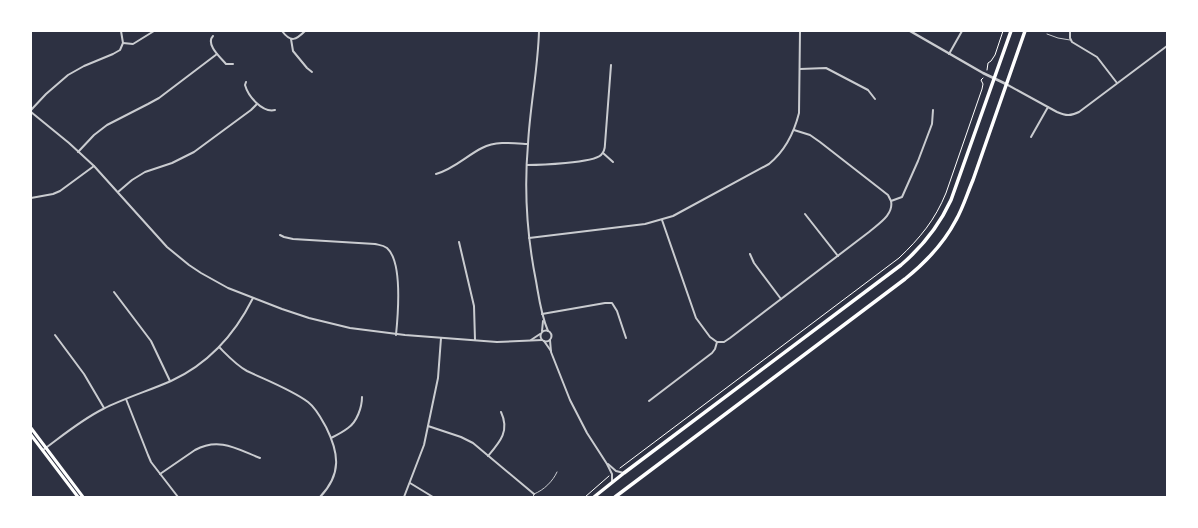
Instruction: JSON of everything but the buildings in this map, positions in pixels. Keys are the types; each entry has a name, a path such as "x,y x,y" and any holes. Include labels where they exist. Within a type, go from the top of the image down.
{"main road":[{"path":"594,497 897,267 922,245 938,223 951,200 1011,31"},
{"path":"615,497 905,279 929,257 950,230 959,214 973,180 1025,31"},
{"path":"31,428 78,497"},
{"path":"31,435 83,497"}],"street":[{"path":"121,31 123,43 120,50 91,62 68,75 46,94 31,111 94,166 155,234 183,260 213,280 253,298 296,314 331,324 396,335 508,342 550,340"},
{"path":"123,43 134,44 154,31"},
{"path":"282,31 291,39 296,38 305,31"},
{"path":"539,31 537,68 528,144 527,208 533,267 543,320 551,336 551,352"},
{"path":"529,238 645,224 662,220 684,211 769,164 784,149 794,130 799,113 800,31"},
{"path":"910,31 985,74 1063,115 1071,116 1080,112 1167,46"},
{"path":"949,54 962,31"},
{"path":"1070,31 1071,40 1076,45 1097,57 1118,83"},
{"path":"213,36 210,42 217,54 226,64 233,64"},
{"path":"291,39 293,51 312,72"},
{"path":"78,152 94,135 107,125 159,98 217,54"},
{"path":"527,165 555,164 594,159 601,156 605,144 611,65"},
{"path":"800,69 826,68 868,90 874,99"},
{"path":"246,82 244,85 246,90 257,104 267,110 275,110"},
{"path":"118,192 132,180 145,172 176,162 194,152 257,104"},
{"path":"1031,136 1048,107"},
{"path":"892,201 902,197 932,124 933,110"},
{"path":"662,220 696,318 710,337 717,342 724,342 869,232 883,220 890,212 892,207 892,201 888,195 810,135 794,130"},
{"path":"436,174 450,169 488,145 501,143 528,144"},
{"path":"603,153 613,162"},
{"path":"31,198 53,194 60,191 94,166"},
{"path":"805,214 838,256"},
{"path":"280,235 293,239 375,244 387,248 393,257 399,291 396,335"},
{"path":"459,242 473,301 474,340"},
{"path":"750,254 754,263 781,299"},
{"path":"114,292 151,341 170,381"},
{"path":"44,449 80,422 104,408 170,381 204,361 219,347 238,325 253,298"},
{"path":"542,314 609,302 615,306 626,338"},
{"path":"543,320 541,333 543,340 551,352 576,413 590,438 608,464 612,474 612,482"},
{"path":"530,340 541,333 548,331"},
{"path":"56,335 84,374 104,408"},
{"path":"404,497 424,445 438,378 441,338"},
{"path":"649,401 712,353 717,342"},
{"path":"219,347 240,366 308,402 320,416 336,450 335,472 330,485 320,497"},
{"path":"331,438 354,423 362,405 362,396"},
{"path":"126,399 148,455 160,474 178,497"},
{"path":"488,456 501,441 504,434 504,422 501,412"},
{"path":"428,426 461,437 473,443 534,496"},
{"path":"160,474 195,450 213,444 229,446 260,458"},
{"path":"608,464 616,470 624,473"},
{"path":"410,483 433,497"}],"lane":[{"path":"1046,34 1071,40"},
{"path":"534,496 543,489 557,472"}],"path":[{"path":"616,470 899,258 925,231 942,204 978,102 983,84 982,80 1003,31"},
{"path":"585,497 612,474"}]}
